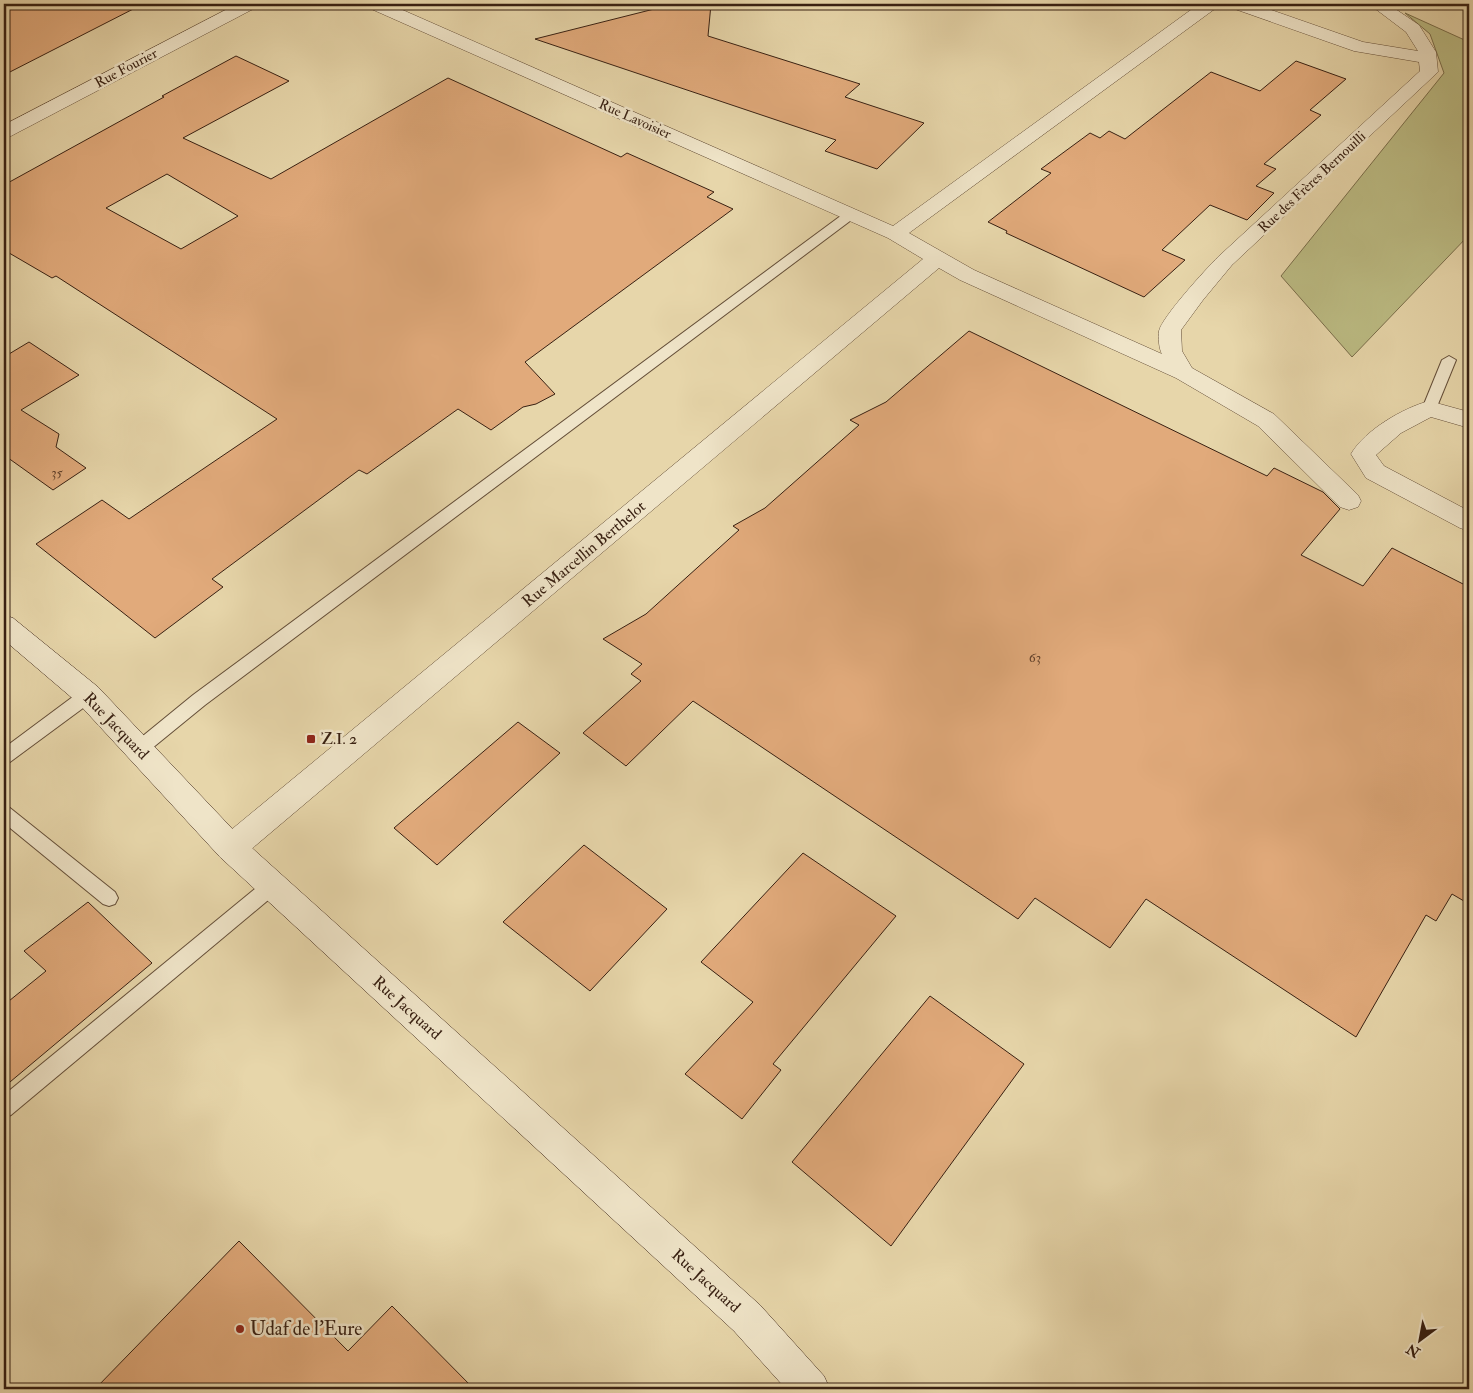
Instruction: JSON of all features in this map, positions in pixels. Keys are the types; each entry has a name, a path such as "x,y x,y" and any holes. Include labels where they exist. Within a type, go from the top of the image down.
{"street":[{"name":"Rue Fourier","path":"4,132 248,4"},
{"name":"Rue Lavoisier","path":"375,4 895,234"},
{"path":"1210,4 895,234 936,259 1184,373 1266,420 1349,501"},
{"path":"1238,4 1360,47 1428,58 1427,52 1413,29 1377,4"},
{"name":"Rue des Frères Bernouilli","path":"1184,373 1172,350 1170,330 1194,295 1225,261 1429,72 1428,58"},
{"name":"Rue Marcellin Berthelot","path":"232,848 936,259"},
{"path":"1469,420 1429,409 1393,427 1363,454 1375,472 1469,522"},
{"name":"Rue Jacquard","path":"4,625 88,695 232,848 747,1318 811,1389"}],"lane":[{"path":"139,749 213,690 850,215"},
{"path":"1429,409 1449,360"},
{"path":"4,757 88,695"},
{"path":"4,813 109,898"},
{"path":"4,1108 273,885"}],"green space":[{"path":"1405,13 1469,42 1469,235 1352,357 1281,276 1444,73 1430,34"}],"building":[{"path":"4,4 143,4 4,75"},
{"path":"674,4 711,4 708,36 860,84 845,97 924,123 877,169 825,151 836,140 535,39"},
{"path":"236,56 289,81 183,138 271,179 448,78 621,157 627,153 714,192 707,197 733,209 525,362 555,394 536,404 523,407 491,430 458,409 367,474 359,470 212,579 223,587 155,638 36,544 102,500 129,519 277,419 56,276 52,278 4,250 4,185 164,97 162,96","holes":["167,174 238,216 181,249 106,208"]},
{"path":"1296,61 1346,79 1310,110 1321,115 1264,164 1276,169 1256,186 1274,193 1247,220 1210,205 1162,250 1185,260 1144,297 1006,233 1007,231 988,222 1051,173 1041,169 1090,133 1100,138 1109,131 1125,139 1211,72 1260,91"},
{"path":"969,331 1267,476 1274,468 1323,492 1340,509 1301,555 1363,586 1392,548 1469,587 1469,904 1452,894 1436,921 1426,915 1356,1037 1146,899 1110,948 1035,898 1018,919 693,701 626,766 583,733 641,681 631,674 642,664 603,639 646,614 739,530 733,526 765,508 859,425 850,420 886,402"},
{"path":"29,342 79,375 21,410 59,434 56,447 86,468 53,490 4,455 4,357"},
{"path":"518,722 560,753 437,865 394,828"},
{"path":"584,845 667,909 590,991 503,922"},
{"path":"803,853 896,916 773,1064 781,1070 742,1119 685,1074 753,1002 701,962"},
{"path":"88,902 152,963 4,1087 4,1005 46,971 24,951"},
{"path":"930,996 1024,1064 891,1246 792,1162"},
{"name":"Udaf de l'Eure","path":"239,1241 348,1351 392,1306 474,1389 95,1389"}],"place":[{"name":"Z.I. 2","path":"311,739"},
{"name":"Udaf de l'Eure","path":"240,1329"}]}
